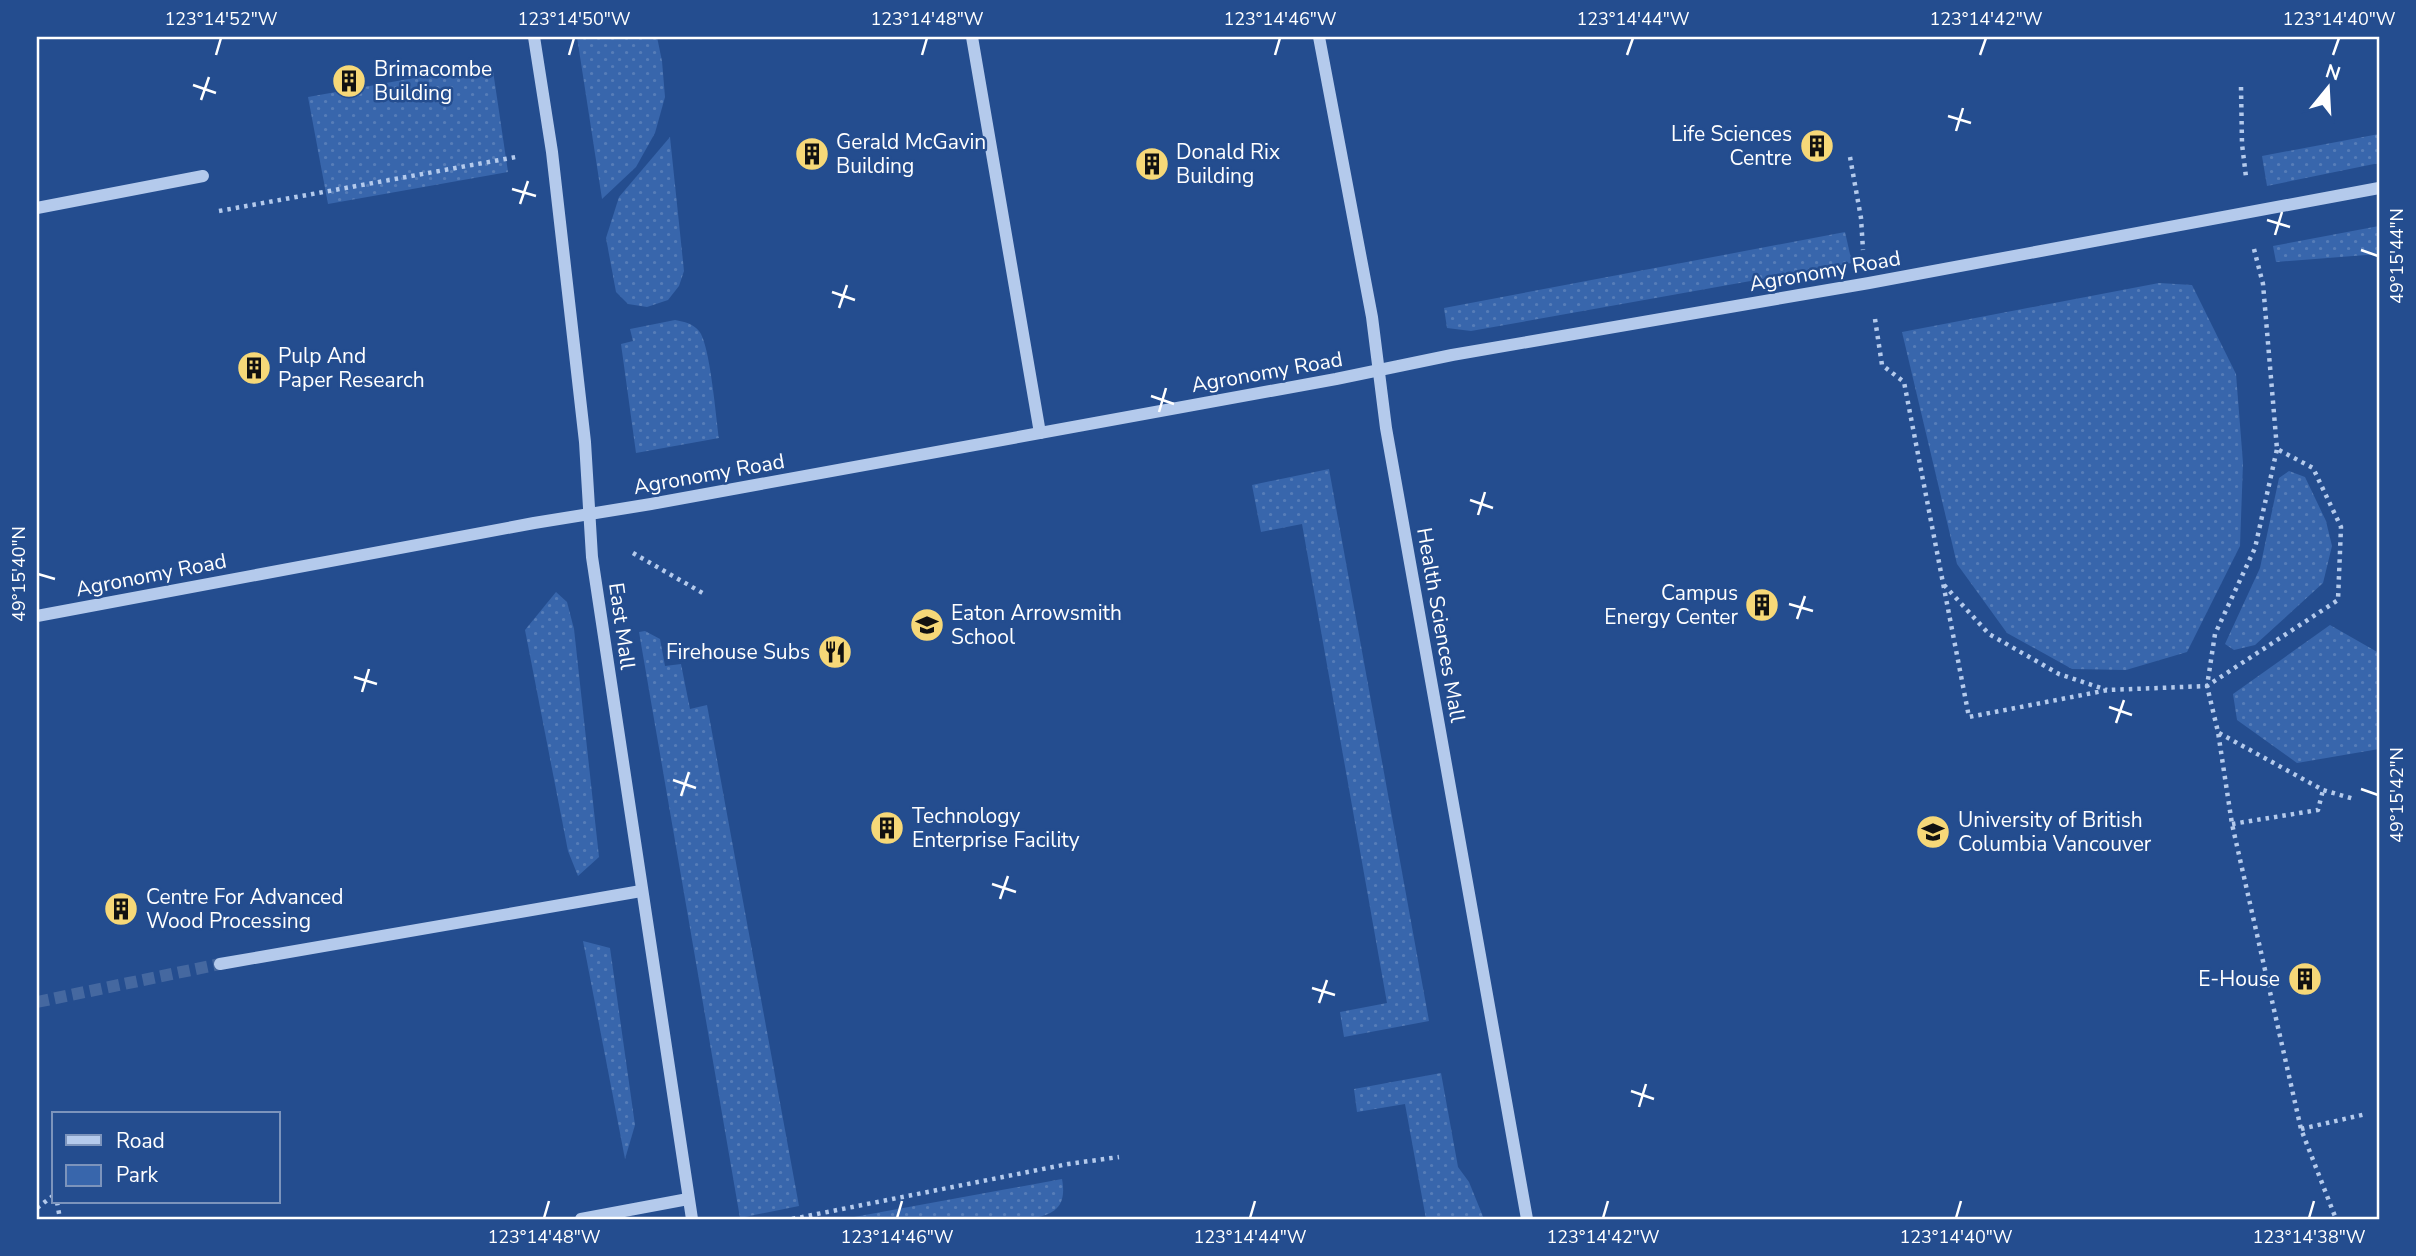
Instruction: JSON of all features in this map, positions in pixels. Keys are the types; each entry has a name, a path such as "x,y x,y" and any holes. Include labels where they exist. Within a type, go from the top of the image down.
{"street":[{"name":"East Mall","path":"534,37 552,152 585,442 593,567 692,1219"},
{"path":"972,37 1040,433"},
{"name":"Health Sciences Mall","path":"1319,37 1372,317 1386,428 1527,1219"},
{"path":"37,208 203,176"},
{"name":"Agronomy Road","path":"37,616 589,513 652,505 1452,355 1856,285 2379,188"},
{"path":"220,964 641,891"},
{"path":"581,1219 688,1199"}],"path":[{"path":"2241,87 2242,144 2247,182"},
{"path":"219,211 506,158 552,152"},
{"path":"1850,157 1861,218 1863,254"},
{"path":"2252,240 2255,261 2263,284 2277,449 2255,548 2215,634 2207,686 2218,732 2232,824 2301,1129 2336,1219"},
{"path":"1873,308 1882,365 1904,382 1969,717 2108,690 2207,686 2338,600 2341,527 2313,468 2277,449"},
{"path":"633,553 706,595"},
{"path":"1944,585 1989,634 2059,674 2108,690"},
{"path":"2218,732 2323,790 2354,799"},
{"path":"2232,824 2318,810 2323,790"},
{"path":"2301,1129 2366,1114"},
{"path":"792,1219 1068,1164 1119,1157"},
{"path":"37,1208 52,1197"}],"green space":[{"path":"577,37 657,37 662,61 665,97 655,133 636,167 602,199"},
{"path":"492,64 508,172 328,204 308,97"},
{"path":"2379,134 2379,163 2267,186 2262,156"},
{"path":"670,137 684,271 679,286 668,300 647,307 628,304 616,292 606,238 619,197"},
{"path":"2379,226 2379,254 2276,262 2273,246"},
{"path":"1845,232 1852,263 1471,331 1447,328 1444,308"},
{"path":"2159,283 2192,285 2236,374 2243,463 2240,546 2187,652 2126,670 2072,669 2007,633 1957,564 1902,332"},
{"path":"675,320 694,326 703,338 719,438 636,453 621,344 633,341 630,329"},
{"path":"1329,469 1429,1021 1344,1037 1340,1012 1387,1003 1302,524 1261,532 1252,485"},
{"path":"2289,471 2305,477 2326,521 2332,546 2323,583 2255,645 2234,650 2225,644 2260,568 2279,478"},
{"path":"556,592 567,602 574,629 599,857 578,876 568,851 525,630"},
{"path":"2330,625 2379,653 2379,749 2297,763 2237,720 2233,694"},
{"path":"645,631 660,639 665,666 681,664 690,709 707,705 799,1206 740,1218 639,632"},
{"path":"583,941 610,948 635,1125 625,1159"},
{"path":"1441,1073 1458,1167 1469,1182 1484,1219 1426,1219 1405,1104 1357,1112 1354,1089"},
{"path":"1062,1179 1063,1196 1057,1208 1045,1215 1028,1219 843,1219"}],"tunnel":[{"path":"37,1002 220,964"}],"place":[{"name":"Brimacombe Building","path":"349,81"},
{"name":"Life Sciences Centre","path":"1817,146"},
{"name":"Gerald McGavin Building","path":"812,154"},
{"name":"Donald Rix Building","path":"1152,164"},
{"name":"Pulp And Paper Research","path":"254,368"},
{"name":"Campus Energy Center","path":"1762,605"},
{"name":"Eaton Arrowsmith School","path":"927,625"},
{"name":"Firehouse Subs","path":"835,652"},
{"name":"Technology Enterprise Facility","path":"887,828"},
{"name":"University of British Columbia Vancouver","path":"1933,832"},
{"name":"Centre For Advanced Wood Processing","path":"121,909"},
{"name":"E-House","path":"2305,979"}]}
